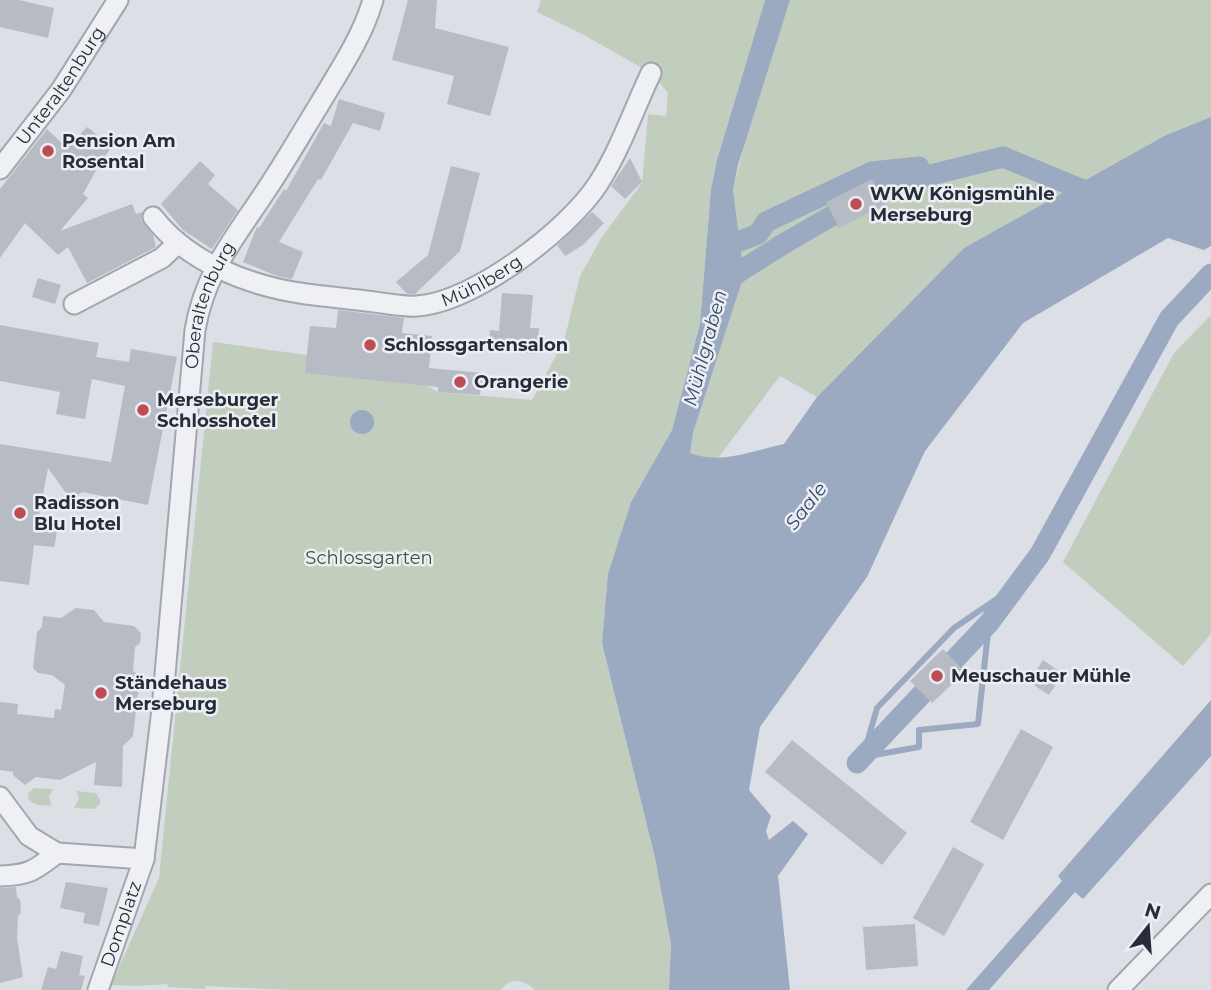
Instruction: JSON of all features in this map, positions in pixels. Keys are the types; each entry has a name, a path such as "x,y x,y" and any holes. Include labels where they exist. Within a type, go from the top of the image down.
{"street":[{"name":"Oberaltenburg","path":"144,859 162,709 198,309 214,268 268,189 365,28 373,0"},
{"name":"Unteraltenburg","path":"0,169 61,90 116,1"},
{"name":"Mühlberg","path":"153,217 178,243 214,268 269,285 315,295 418,306 448,299 484,282 538,246 571,218 598,183 651,73"},
{"path":"74,304 162,258 178,243"},
{"path":"0,797 29,836 57,853 144,859"},
{"path":"0,876 23,875 38,869 57,853"},
{"name":"Domplatz","path":"100,982 144,859"},
{"path":"1118,990 1211,894"}],"green space":[{"name":"Schlossgarten","path":"541,0 765,0 717,160 711,189 700,324 672,430 631,502 608,574 602,643 655,858 671,944 669,990 535,990 517,981 509,983 501,990 290,990 205,986 205,989 168,987 167,984 111,985 159,878 213,342 307,355 427,386 438,392 532,400 564,341 580,276 602,237 642,183 648,114 666,116 668,93 651,73 537,12"},
{"path":"790,0 1211,0 1211,117 1166,135 964,248 817,397 780,376 718,458 701,458 689,453 693,433 744,275 733,190 752,114"},
{"path":"1211,315 1211,634 1183,666 1063,562 1174,353"},
{"path":"34,788 53,789 49,797 52,806 36,804 30,800 28,793"},
{"path":"76,791 96,793 100,804 94,809 74,808 79,799"}],"water":[{"path":"765,0 790,0 738,165 733,190 744,275 693,433 690,453 713,458 725,457 784,444 817,397 964,248 1166,135 1211,117 1211,246 1204,250 1168,238 1023,323 925,451 867,577 760,727 749,790 771,816 766,831 769,840 793,821 808,834 778,876 790,990 669,990 671,944 655,858 602,643 608,574 631,502 672,430 700,324 711,189 717,160"},
{"path":"362,410 373,417 374,422 367,433 362,434 351,427 350,422 357,411"},
{"path":"1211,700 1211,756 1083,899 1075,892 989,990 966,990 1062,881 1058,876"}],"building":[{"path":"0,0 19,0 54,8 48,38 0,27"},
{"path":"408,0 437,0 435,28 509,47 490,116 447,104 454,76 392,60"},
{"path":"339,99 385,113 380,131 353,123 321,180 318,179 279,242 303,252 292,279 243,262 257,227 259,228 284,189 286,191 324,123 331,126"},
{"path":"87,127 112,147 83,194 88,198 60,231 132,204 136,214 142,212 141,220 153,235 156,247 87,283 68,247 58,255 25,223 0,258 0,189 47,129 67,148"},
{"path":"630,158 642,182 625,199 611,186"},
{"path":"200,161 215,175 208,184 238,210 212,249 183,230 161,204"},
{"path":"451,166 480,173 460,251 415,294 407,294 396,282 428,255"},
{"name":"WKW Königsmühle Merseburg","path":"872,179 885,205 839,228 826,202"},
{"path":"592,212 604,223 583,245 565,256 557,245"},
{"path":"38,278 61,285 55,304 32,297"},
{"path":"502,293 533,295 530,328 539,328 537,354 489,350 490,330 499,331"},
{"name":"Schlossgartensalon","path":"338,310 404,318 402,333 432,336 429,368 483,373 480,395 438,392 438,387 305,373 310,326 336,328"},
{"path":"0,325 99,343 96,357 129,362 131,349 177,357 148,505 82,492 71,500 48,468 37,526 57,528 56,538 54,547 34,545 29,585 0,581 0,444 111,462 125,386 92,379 85,419 56,414 60,392 0,381"},
{"name":"Ständehaus Merseburg","path":"76,608 94,610 104,622 134,626 141,633 140,643 135,647 133,671 140,676 133,736 123,746 122,787 94,785 96,762 60,780 36,777 25,785 13,772 0,770 0,702 18,704 17,714 54,718 55,709 61,710 65,685 52,675 38,673 33,668 37,632 42,627 43,616 61,618"},
{"name":"Meuschauer Mühle","path":"943,649 965,672 932,703 910,681"},
{"path":"1043,660 1063,674 1049,695 1029,682"},
{"path":"1021,729 1053,747 1003,840 970,822"},
{"path":"792,740 907,833 882,865 765,772"},
{"path":"953,847 984,864 944,936 913,918"},
{"path":"66,882 108,888 99,926 83,923 85,913 60,908"},
{"path":"16,887 17,898 20,899 17,938 23,977 0,983 0,888"},
{"path":"915,924 918,966 866,970 863,927"},
{"path":"61,951 83,956 79,975 85,976 81,990 41,990 48,967 56,969"}],"waterway":[{"name":"Mühlgraben","path":"723,282 849,206 898,183 1003,157 1100,197"},
{"path":"724,247 758,234 766,222 872,172 919,167"},
{"path":"857,763 989,623 1040,554 1169,319 1211,274"},
{"path":"989,623 978,724 919,730 919,747 863,757 877,708 954,628 1016,586"}],"place":[{"name":"Pension Am Rosental","path":"48,151"},
{"name":"WKW Königsmühle Merseburg","path":"856,204"},
{"name":"Schlossgartensalon","path":"370,345"},
{"name":"Orangerie","path":"460,382"},
{"name":"Merseburger Schlosshotel","path":"143,410"},
{"name":"Radisson Blu Hotel","path":"20,513"},
{"name":"Meuschauer Mühle","path":"937,676"},
{"name":"Ständehaus Merseburg","path":"101,693"}],"water label":[{"name":"Saale","path":"806,506"}]}
